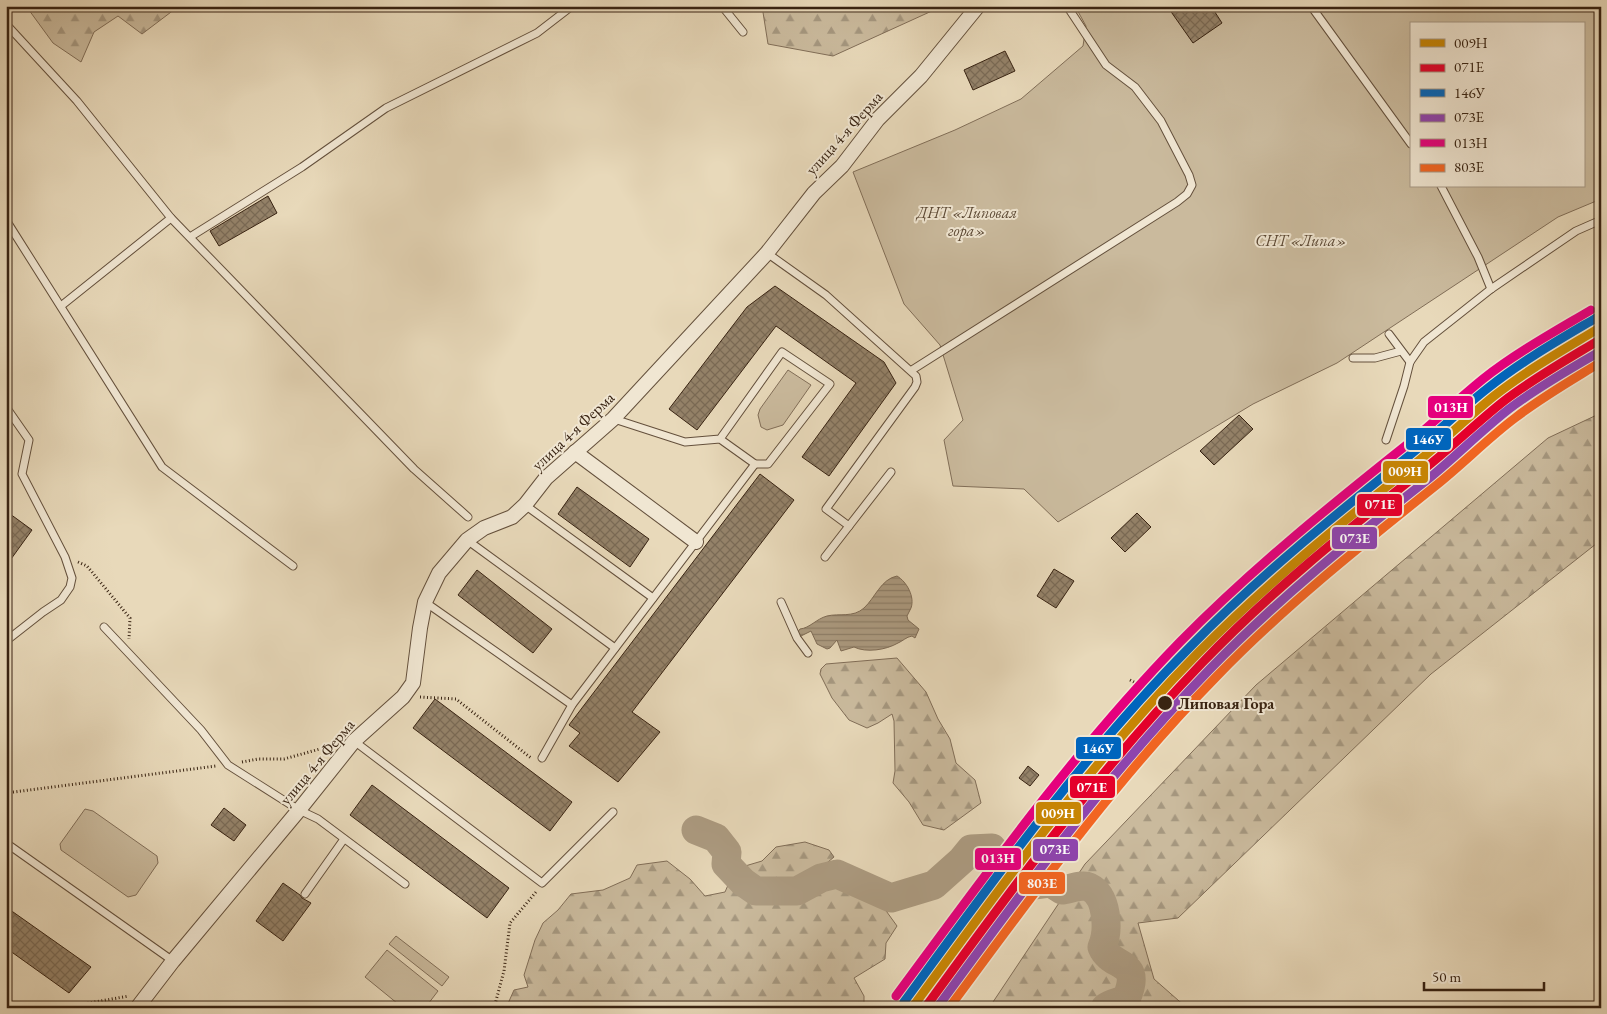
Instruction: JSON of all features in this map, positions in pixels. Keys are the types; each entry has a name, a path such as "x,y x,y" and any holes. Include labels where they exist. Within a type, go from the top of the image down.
{"street":[{"name":"улица 4-я Ферма","path":"137,1008 173,961 350,746 402,697 414,683 425,602 439,573 467,540 484,528 512,517 525,505 546,478 613,419 767,253 814,194 842,166 878,119 921,76 978,6"},
{"path":"575,452 696,542"}],"lane":[{"path":"190,238 302,167 386,108 536,33 572,6"},
{"path":"722,6 743,32"},
{"path":"912,370 1178,202 1187,194 1192,185 1189,175 1161,121 1135,87 1106,65 1067,6"},
{"path":"1311,6 1410,143"},
{"path":"6,24 77,101 171,218 414,469 468,517"},
{"path":"1442,188 1478,257 1491,289"},
{"path":"60,306 171,218"},
{"path":"6,220 162,467 293,566"},
{"path":"1386,440 1410,362 1424,342 1491,289 1576,232 1601,220"},
{"path":"767,253 826,295 912,370 916,376 917,382 914,388 826,509 849,526"},
{"path":"1389,334 1410,362"},
{"path":"1354,358 1374,358 1401,351"},
{"path":"613,419 684,442 720,439 755,464 768,464 830,384 782,352 720,439"},
{"path":"6,406 29,440 22,474 65,557 72,578 70,587 61,600 6,641"},
{"path":"542,758 572,705 755,464"},
{"path":"825,556 890,472"},
{"path":"525,505 653,598"},
{"path":"467,540 615,648"},
{"path":"425,602 572,705"},
{"path":"780,602 797,638 808,653"},
{"path":"104,627 201,730 228,765 299,810 318,819 405,884"},
{"path":"350,746 542,883 613,812"},
{"path":"304,894 344,839"},
{"path":"6,843 173,961"},
{"path":"255,1008 270,1008"}],"path":[{"path":"65,557 87,566 130,618 128,652"},
{"path":"1130,680 1155,693 1156,698 1164,705 1171,728"},
{"path":"402,697 456,699 531,758"},
{"path":"6,793 228,765 258,759 284,758 327,747 350,746"},
{"path":"494,1008 504,971 510,923 542,883"},
{"path":"60,1008 149,992"},
{"path":"6,1008 12,1008"}],"green space":[{"path":"26,6 179,6 142,34 118,16 94,32 81,62 53,43"},
{"path":"762,6 937,6 934,10 833,56 768,44"},
{"name":"СНТ «Липа»","path":"1075,6 1601,6 1601,199 1558,217 1337,363 1253,404 1058,522 1024,489 953,486 944,440 963,420 940,345 904,304 853,172 955,130 1021,99 1083,46 1086,26"},
{"path":"788,370 811,385 783,425 767,430 761,427 758,415 760,409"},
{"path":"1601,413 1601,540 1431,674 1178,918 1138,923 1154,979 1187,1008 989,1008 1085,864 1256,685 1548,438"},
{"path":"897,658 926,692 938,719 950,739 956,763 975,780 981,803 944,830 923,825 909,802 893,783 895,771 894,721 892,714 867,728 849,720 832,698 820,674 821,669 826,664"},
{"path":"85,809 93,811 157,856 158,863 136,895 128,897 61,850 60,844"},
{"path":"805,842 829,850 834,857 804,882 816,886 832,882 853,887 865,898 879,901 897,926 886,943 885,959 854,978 864,996 864,1008 506,1008 514,990 528,987 524,975 535,940 543,923 558,910 571,894 603,890 630,878 637,865 667,861 690,879 705,896 725,892 735,869 762,861 776,847"},
{"path":"396,936 449,977 442,986 389,944"},
{"path":"387,950 438,991 425,1008 403,1008 365,977"}],"shaded area":[{"path":"897,576 907,586 911,595 912,604 907,616 908,620 919,629 915,638 912,636 882,649 864,650 854,647 841,651 837,640 827,649 817,644 811,631 799,637 797,633 800,629 823,617 851,614 860,611 868,604 882,585"}],"building":[{"path":"1167,6 1211,6 1222,23 1193,43"},
{"path":"1005,51 1015,71 973,90 964,70"},
{"path":"268,196 277,213 219,246 210,231"},
{"path":"775,286 884,362 896,383 829,476 802,457 856,383 776,326 697,430 669,409 747,307"},
{"path":"1239,415 1253,429 1214,465 1200,451"},
{"path":"760,474 794,500 632,712 660,732 618,782 569,746 580,733 569,725"},
{"path":"577,487 649,539 630,567 558,514"},
{"path":"6,511 32,530 6,566"},
{"path":"1137,513 1151,527 1125,552 1111,538"},
{"path":"1054,569 1074,581 1056,608 1037,596"},
{"path":"477,570 552,629 533,653 458,595"},
{"path":"435,699 572,802 550,831 413,728"},
{"path":"1028,766 1039,775 1030,786 1019,778"},
{"path":"372,785 509,888 487,918 350,815"},
{"path":"224,808 246,825 234,841 211,825"},
{"path":"283,883 311,903 283,941 256,921"},
{"path":"6,907 91,967 69,993 6,948"}],"waterway":[{"path":"696,830 716,838 727,852 726,864 743,882 756,891 797,891 821,878 837,874 891,898 934,885 962,860 971,849 992,848 1005,868"},
{"path":"1029,883 1036,885 1051,883 1062,890 1086,886 1100,898 1106,923 1102,947 1106,954 1129,971 1131,977 1131,986 1126,999 1105,1008"}],"transit line":[{"name":"013Н","path":"896,996 997,859 1067,770 1180,642 1289,541 1414,439 1483,379 1522,352 1591,310"},
{"name":"146У","path":"904,1002 1006,864 1076,774 1151,688 1217,620 1298,547 1420,447 1488,388 1527,360 1596,318"},
{"name":"009Н","path":"912,1008 1014,870 1084,781 1121,737 1198,653 1304,555 1426,455 1494,396 1533,369 1601,327"},
{"name":"071Е","path":"925,1008 1024,874 1092,788 1164,704 1254,611 1504,401 1601,339"},
{"name":"073Е","path":"937,1008 1034,877 1101,791 1173,709 1235,644 1315,571 1427,480 1509,409 1601,351"},
{"name":"803Е","path":"949,1008 1077,837 1180,715 1242,651 1323,578 1444,479 1505,426 1525,410 1601,362"}],"place":[{"name":"Липовая Гора","path":"1165,703"}],"park label":[{"name":"ДНТ «Липовая гора»","path":"967,221"}]}
